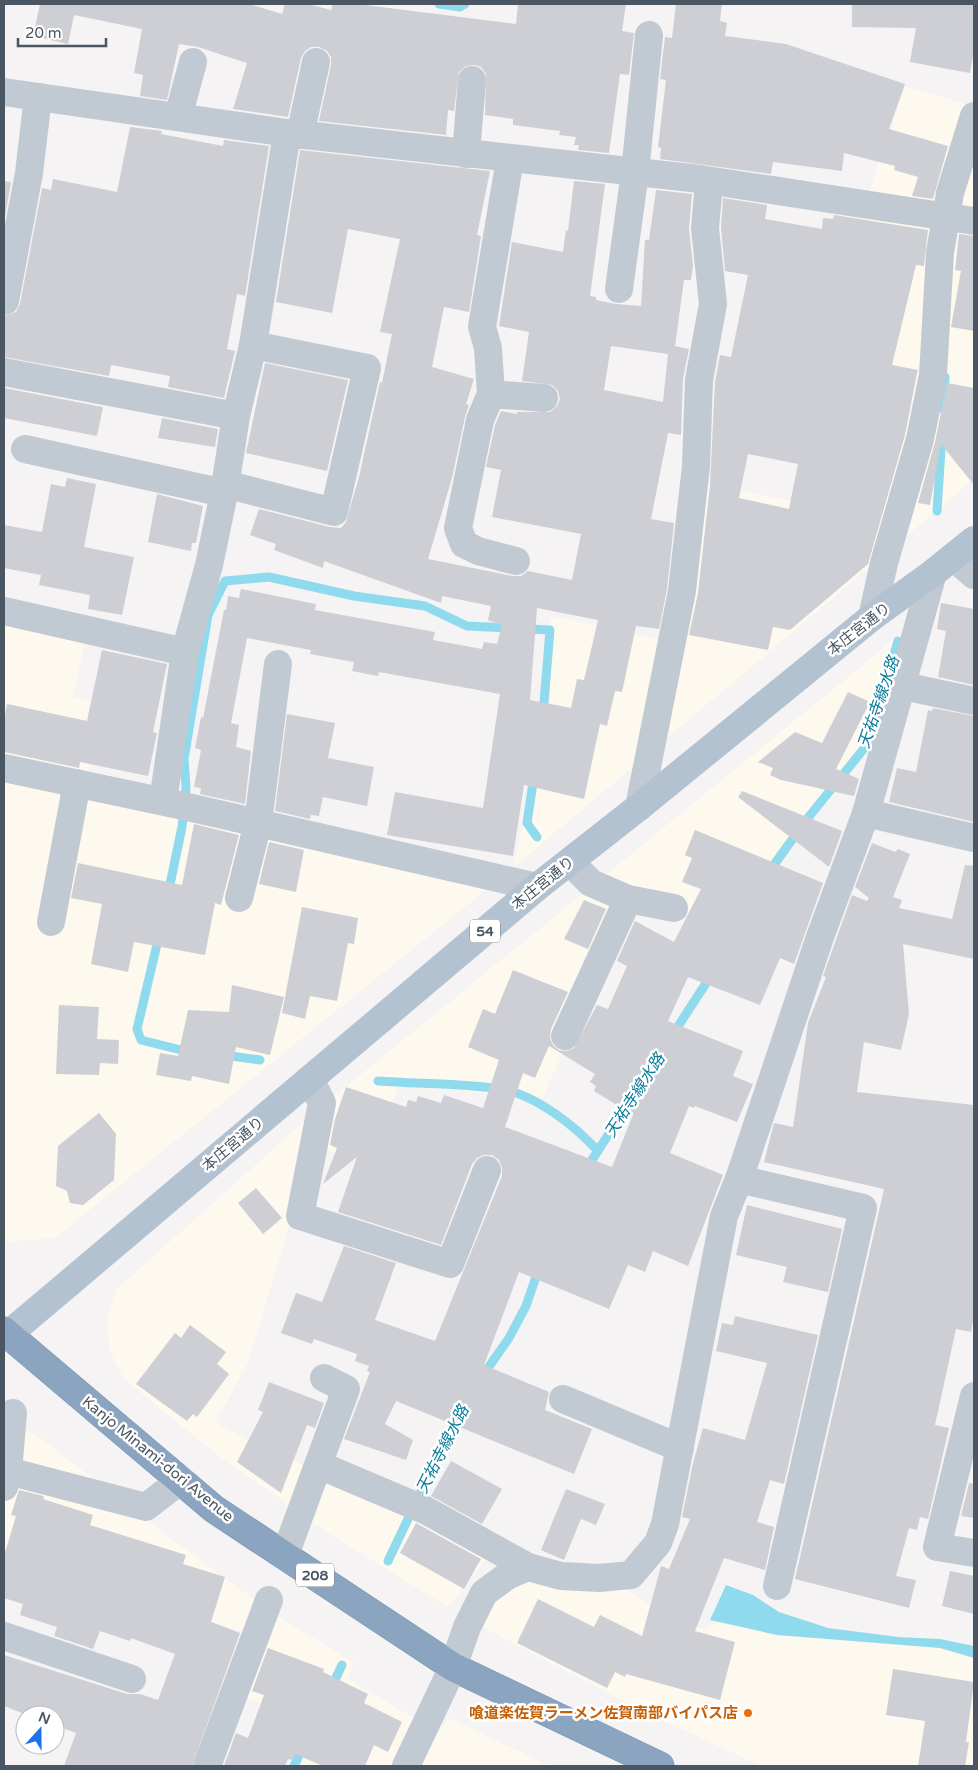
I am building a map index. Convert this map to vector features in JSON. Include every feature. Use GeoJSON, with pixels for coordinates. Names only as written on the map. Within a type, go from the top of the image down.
{"type":"FeatureCollection","features":[{"type":"Feature","properties":{"kind":"highway","name":"Kanjo Minami-dori Avenue"},"geometry":{"type":"LineString","coordinates":[[5,1335],[214,1509],[453,1667],[660,1766]]}},
{"type":"Feature","properties":{"kind":"main road","name":"本庄宮通り"},"geometry":{"type":"LineString","coordinates":[[5,1335],[537,887],[639,807],[872,617],[974,540]]}},
{"type":"Feature","properties":{"kind":"street"},"geometry":{"type":"LineString","coordinates":[[620,290],[635,172],[649,35]]}},
{"type":"Feature","properties":{"kind":"street"},"geometry":{"type":"LineString","coordinates":[[178,117],[193,62]]}},
{"type":"Feature","properties":{"kind":"street"},"geometry":{"type":"LineString","coordinates":[[179,805],[185,652],[209,566],[225,488],[236,416],[253,345],[294,134],[316,62]]}},
{"type":"Feature","properties":{"kind":"street"},"geometry":{"type":"LineString","coordinates":[[466,154],[472,80]]}},
{"type":"Feature","properties":{"kind":"street"},"geometry":{"type":"LineString","coordinates":[[4,92],[294,134],[635,172],[974,221]]}},
{"type":"Feature","properties":{"kind":"street"},"geometry":{"type":"LineString","coordinates":[[6,301],[29,173],[38,97]]}},
{"type":"Feature","properties":{"kind":"street"},"geometry":{"type":"LineString","coordinates":[[872,617],[884,563],[920,439],[934,375],[938,278],[946,216],[950,193],[974,116]]}},
{"type":"Feature","properties":{"kind":"street"},"geometry":{"type":"LineString","coordinates":[[510,159],[482,327],[488,348],[491,394],[480,420],[458,528],[464,544],[478,551],[516,561]]}},
{"type":"Feature","properties":{"kind":"street"},"geometry":{"type":"LineString","coordinates":[[639,807],[682,591],[696,466],[698,380],[713,304],[705,228],[709,182]]}},
{"type":"Feature","properties":{"kind":"street"},"geometry":{"type":"LineString","coordinates":[[25,449],[225,488],[334,512],[366,368],[253,345]]}},
{"type":"Feature","properties":{"kind":"street"},"geometry":{"type":"LineString","coordinates":[[4,372],[236,416]]}},
{"type":"Feature","properties":{"kind":"street"},"geometry":{"type":"LineString","coordinates":[[491,394],[544,398]]}},
{"type":"Feature","properties":{"kind":"street"},"geometry":{"type":"LineString","coordinates":[[319,1465],[415,1506],[528,1567],[561,1576],[599,1578],[631,1576],[658,1543],[665,1524],[724,1216],[739,1178],[820,937],[866,813],[903,686],[943,565],[974,576]]}},
{"type":"Feature","properties":{"kind":"street"},"geometry":{"type":"LineString","coordinates":[[4,611],[185,652]]}},
{"type":"Feature","properties":{"kind":"street"},"geometry":{"type":"LineString","coordinates":[[239,898],[258,823],[278,664]]}},
{"type":"Feature","properties":{"kind":"street"},"geometry":{"type":"LineString","coordinates":[[903,686],[974,701]]}},
{"type":"Feature","properties":{"kind":"street"},"geometry":{"type":"LineString","coordinates":[[4,768],[179,805],[537,887]]}},
{"type":"Feature","properties":{"kind":"street"},"geometry":{"type":"LineString","coordinates":[[51,922],[77,783]]}},
{"type":"Feature","properties":{"kind":"street"},"geometry":{"type":"LineString","coordinates":[[866,813],[974,838]]}},
{"type":"Feature","properties":{"kind":"street"},"geometry":{"type":"LineString","coordinates":[[570,862],[591,883],[628,899],[674,908]]}},
{"type":"Feature","properties":{"kind":"street"},"geometry":{"type":"LineString","coordinates":[[565,1036],[628,899]]}},
{"type":"Feature","properties":{"kind":"street"},"geometry":{"type":"LineString","coordinates":[[310,1079],[322,1103],[300,1216],[450,1264],[487,1170]]}},
{"type":"Feature","properties":{"kind":"street"},"geometry":{"type":"LineString","coordinates":[[739,1178],[863,1208],[777,1586]]}},
{"type":"Feature","properties":{"kind":"street"},"geometry":{"type":"LineString","coordinates":[[285,1555],[346,1389],[324,1378]]}},
{"type":"Feature","properties":{"kind":"street"},"geometry":{"type":"LineString","coordinates":[[974,1396],[937,1547],[974,1553]]}},
{"type":"Feature","properties":{"kind":"street"},"geometry":{"type":"LineString","coordinates":[[562,1399],[680,1448]]}},
{"type":"Feature","properties":{"kind":"street"},"geometry":{"type":"LineString","coordinates":[[13,1413],[6,1479],[146,1507],[181,1480]]}},
{"type":"Feature","properties":{"kind":"street"},"geometry":{"type":"LineString","coordinates":[[406,1766],[453,1667],[467,1627],[484,1593],[507,1576],[528,1567]]}},
{"type":"Feature","properties":{"kind":"street"},"geometry":{"type":"LineString","coordinates":[[207,1766],[269,1600]]}},
{"type":"Feature","properties":{"kind":"street"},"geometry":{"type":"LineString","coordinates":[[4,1636],[132,1678]]}},
{"type":"Feature","properties":{"kind":"shaded area"},"geometry":{"type":"Polygon","coordinates":[[[905,87],[974,106],[974,479],[513,868],[550,711],[551,616],[678,643],[697,482],[826,508],[834,346],[862,213],[905,87]]]}},
{"type":"Feature","properties":{"kind":"shaded area"},"geometry":{"type":"Polygon","coordinates":[[[4,614],[87,632],[73,697],[101,703],[85,788],[493,884],[55,1238],[4,1242],[4,614]]]}},
{"type":"Feature","properties":{"kind":"shaded area"},"geometry":{"type":"Polygon","coordinates":[[[908,628],[883,731],[789,836],[737,927],[632,896],[543,1097],[398,1086],[370,1165],[313,1145],[248,1363],[215,1423],[489,1555],[448,1607],[328,1533],[211,1450],[124,1379],[109,1349],[108,1315],[118,1288],[310,1116],[908,628]]]}},
{"type":"Feature","properties":{"kind":"shaded area"},"geometry":{"type":"Polygon","coordinates":[[[4,1428],[35,1434],[169,1537],[277,1616],[354,1662],[348,1679],[438,1732],[449,1718],[550,1766],[295,1766],[311,1724],[242,1696],[267,1639],[4,1557],[4,1428]]]}},
{"type":"Feature","properties":{"kind":"shaded area"},"geometry":{"type":"Polygon","coordinates":[[[525,1575],[622,1587],[655,1608],[703,1629],[724,1618],[974,1652],[974,1766],[762,1766],[644,1712],[483,1627],[492,1605],[525,1575]]]}},
{"type":"Feature","properties":{"kind":"water"},"geometry":{"type":"Polygon","coordinates":[[[726,1585],[753,1595],[779,1612],[828,1628],[898,1637],[940,1639],[974,1646],[974,1658],[940,1648],[777,1635],[710,1620],[726,1585]]]}},
{"type":"Feature","properties":{"kind":"building"},"geometry":{"type":"Polygon","coordinates":[[[40,4],[249,4],[282,14],[285,4],[308,4],[331,10],[333,4],[357,4],[516,24],[518,4],[626,4],[622,31],[634,33],[629,75],[620,74],[609,153],[578,150],[579,145],[574,145],[576,137],[559,135],[560,131],[513,125],[513,119],[485,115],[486,74],[481,67],[474,65],[466,66],[459,72],[454,111],[448,110],[446,135],[319,121],[331,57],[327,51],[319,47],[311,47],[305,51],[301,58],[288,117],[233,109],[247,63],[198,47],[179,44],[167,100],[140,96],[143,75],[134,73],[142,29],[74,15],[68,44],[33,36],[40,4]]]}},
{"type":"Feature","properties":{"kind":"building"},"geometry":{"type":"Polygon","coordinates":[[[676,4],[722,4],[720,21],[727,23],[725,36],[786,44],[905,84],[889,129],[948,146],[933,199],[912,196],[918,177],[894,170],[895,166],[844,153],[842,171],[773,162],[771,174],[660,159],[661,148],[658,147],[666,80],[660,79],[665,37],[672,38],[676,4]]]}},
{"type":"Feature","properties":{"kind":"building"},"geometry":{"type":"Polygon","coordinates":[[[852,4],[974,4],[974,49],[970,73],[910,62],[916,28],[852,27],[852,4]]]}},
{"type":"Feature","properties":{"kind":"building"},"geometry":{"type":"Polygon","coordinates":[[[130,127],[162,131],[161,134],[223,146],[224,140],[269,146],[245,296],[237,294],[227,349],[235,351],[224,398],[168,387],[170,376],[111,365],[109,376],[4,357],[4,316],[16,312],[20,304],[42,188],[51,190],[53,179],[117,192],[130,127]]]}},
{"type":"Feature","properties":{"kind":"building"},"geometry":{"type":"Polygon","coordinates":[[[300,150],[490,171],[477,235],[481,236],[469,312],[444,307],[432,367],[474,379],[466,404],[469,405],[452,478],[428,559],[513,576],[521,576],[528,571],[572,580],[581,534],[492,517],[501,470],[486,467],[495,425],[501,411],[517,414],[517,412],[550,412],[557,406],[560,399],[558,391],[552,385],[522,381],[529,332],[499,326],[512,242],[563,252],[566,230],[568,231],[574,181],[605,184],[590,296],[596,297],[596,300],[616,304],[641,306],[645,240],[649,240],[656,190],[692,194],[689,229],[693,265],[691,280],[684,280],[675,346],[689,349],[683,379],[681,435],[668,433],[651,519],[674,523],[667,589],[659,629],[636,626],[622,692],[615,691],[607,726],[600,724],[584,799],[524,785],[513,856],[387,835],[395,792],[483,808],[500,694],[379,672],[378,676],[352,671],[354,662],[310,654],[311,650],[247,638],[231,723],[239,725],[236,747],[251,751],[245,804],[200,794],[201,788],[194,787],[201,750],[195,748],[201,717],[203,718],[224,610],[226,610],[228,596],[239,598],[241,589],[316,604],[315,610],[435,632],[433,640],[482,649],[484,642],[497,644],[502,625],[488,620],[491,606],[442,596],[441,603],[324,561],[323,568],[274,550],[276,544],[250,535],[259,509],[330,527],[341,528],[346,522],[359,477],[380,382],[382,383],[392,334],[380,332],[400,239],[348,229],[332,313],[276,302],[300,150]],[[611,346],[604,390],[663,402],[668,354],[611,346]],[[537,608],[530,700],[571,708],[577,679],[584,680],[598,620],[537,608]]]}},
{"type":"Feature","properties":{"kind":"building"},"geometry":{"type":"Polygon","coordinates":[[[4,181],[11,182],[4,223],[4,181]]]}},
{"type":"Feature","properties":{"kind":"building"},"geometry":{"type":"Polygon","coordinates":[[[723,198],[767,205],[765,219],[822,229],[823,218],[833,219],[834,215],[928,230],[924,266],[916,265],[892,365],[918,370],[905,435],[868,564],[790,630],[773,627],[768,650],[689,635],[698,593],[710,485],[715,382],[720,355],[731,357],[748,275],[725,271],[721,228],[723,198]],[[748,454],[739,498],[789,509],[798,464],[748,454]]]}},
{"type":"Feature","properties":{"kind":"building"},"geometry":{"type":"Polygon","coordinates":[[[959,234],[974,236],[974,331],[951,327],[961,271],[955,270],[959,234]]]}},
{"type":"Feature","properties":{"kind":"building"},"geometry":{"type":"Polygon","coordinates":[[[265,363],[348,380],[327,471],[246,453],[265,363]]]}},
{"type":"Feature","properties":{"kind":"building"},"geometry":{"type":"Polygon","coordinates":[[[947,383],[974,388],[974,485],[941,444],[930,505],[918,503],[935,442],[947,383]]]}},
{"type":"Feature","properties":{"kind":"building"},"geometry":{"type":"Polygon","coordinates":[[[4,388],[103,407],[97,436],[4,418],[4,388]]]}},
{"type":"Feature","properties":{"kind":"building"},"geometry":{"type":"Polygon","coordinates":[[[162,418],[218,429],[215,447],[158,438],[162,418]]]}},
{"type":"Feature","properties":{"kind":"building"},"geometry":{"type":"Polygon","coordinates":[[[67,478],[96,484],[84,547],[134,557],[122,615],[88,609],[90,595],[39,585],[41,575],[4,568],[4,525],[42,532],[51,484],[65,487],[67,478]]]}},
{"type":"Feature","properties":{"kind":"building"},"geometry":{"type":"Polygon","coordinates":[[[157,494],[203,506],[196,543],[192,543],[191,551],[148,542],[157,494]]]}},
{"type":"Feature","properties":{"kind":"building"},"geometry":{"type":"Polygon","coordinates":[[[941,603],[974,609],[974,685],[938,677],[946,631],[937,629],[941,603]]]}},
{"type":"Feature","properties":{"kind":"building"},"geometry":{"type":"Polygon","coordinates":[[[102,650],[167,664],[153,732],[157,733],[148,776],[80,762],[79,768],[4,752],[4,721],[7,704],[87,721],[102,650]]]}},
{"type":"Feature","properties":{"kind":"building"},"geometry":{"type":"Polygon","coordinates":[[[848,692],[870,702],[836,769],[859,779],[854,796],[781,780],[770,775],[773,768],[758,762],[795,732],[822,743],[848,692]]]}},
{"type":"Feature","properties":{"kind":"building"},"geometry":{"type":"Polygon","coordinates":[[[933,708],[974,716],[974,822],[889,802],[897,768],[916,772],[928,710],[932,711],[933,708]]]}},
{"type":"Feature","properties":{"kind":"building"},"geometry":{"type":"Polygon","coordinates":[[[287,714],[335,723],[328,758],[374,767],[367,806],[323,797],[319,816],[311,815],[310,819],[275,811],[287,714]]]}},
{"type":"Feature","properties":{"kind":"building"},"geometry":{"type":"Polygon","coordinates":[[[742,791],[842,831],[829,867],[738,797],[742,791]]]}},
{"type":"Feature","properties":{"kind":"building"},"geometry":{"type":"Polygon","coordinates":[[[194,824],[239,835],[221,905],[215,903],[205,955],[134,942],[128,972],[91,964],[102,904],[71,898],[78,863],[182,885],[194,824]]]}},
{"type":"Feature","properties":{"kind":"building"},"geometry":{"type":"Polygon","coordinates":[[[695,830],[823,883],[794,964],[780,958],[760,1005],[688,977],[668,1021],[743,1051],[733,1076],[753,1084],[737,1122],[695,1106],[694,1108],[689,1106],[670,1153],[723,1175],[688,1266],[653,1251],[645,1272],[628,1265],[609,1309],[519,1272],[484,1365],[549,1392],[545,1410],[592,1429],[574,1474],[396,1401],[385,1424],[413,1440],[406,1460],[344,1439],[370,1372],[367,1371],[369,1366],[355,1361],[357,1354],[314,1339],[312,1344],[281,1333],[296,1293],[322,1302],[344,1246],[396,1263],[375,1320],[435,1341],[502,1176],[499,1160],[492,1155],[484,1155],[477,1158],[472,1164],[441,1245],[338,1212],[357,1157],[323,1184],[337,1148],[330,1145],[335,1119],[346,1087],[406,1107],[408,1100],[416,1102],[418,1096],[441,1103],[444,1095],[483,1108],[499,1060],[468,1047],[483,1009],[495,1014],[513,970],[568,992],[551,1029],[550,1038],[553,1045],[559,1050],[567,1051],[574,1048],[597,1005],[608,1009],[627,966],[617,961],[635,921],[674,942],[701,889],[682,882],[692,858],[685,855],[695,830]],[[549,1046],[535,1078],[523,1073],[505,1127],[612,1167],[633,1115],[594,1091],[596,1086],[590,1082],[595,1074],[549,1046]]]}},
{"type":"Feature","properties":{"kind":"building"},"geometry":{"type":"Polygon","coordinates":[[[269,842],[304,850],[296,892],[259,884],[269,842]]]}},
{"type":"Feature","properties":{"kind":"building"},"geometry":{"type":"Polygon","coordinates":[[[872,843],[895,852],[898,849],[910,854],[893,897],[902,900],[899,908],[952,919],[965,865],[974,866],[974,959],[903,944],[909,1014],[901,1050],[864,1042],[857,1092],[974,1105],[974,1316],[971,1332],[956,1329],[935,1425],[949,1428],[928,1519],[920,1517],[917,1530],[909,1528],[896,1576],[916,1580],[909,1608],[795,1579],[884,1189],[764,1162],[774,1123],[793,1127],[808,1023],[826,977],[823,976],[852,895],[867,901],[869,898],[855,887],[872,843]]]}},
{"type":"Feature","properties":{"kind":"building"},"geometry":{"type":"Polygon","coordinates":[[[584,900],[606,909],[588,949],[564,939],[584,900]]]}},
{"type":"Feature","properties":{"kind":"building"},"geometry":{"type":"Polygon","coordinates":[[[302,907],[358,918],[354,944],[348,943],[337,1001],[310,996],[305,1019],[282,1013],[302,907]]]}},
{"type":"Feature","properties":{"kind":"building"},"geometry":{"type":"Polygon","coordinates":[[[232,985],[284,997],[270,1055],[236,1047],[229,1084],[192,1076],[191,1081],[156,1075],[160,1053],[178,1056],[188,1010],[229,1012],[232,985]]]}},
{"type":"Feature","properties":{"kind":"building"},"geometry":{"type":"Polygon","coordinates":[[[59,1005],[99,1007],[97,1039],[119,1040],[118,1064],[100,1063],[99,1075],[56,1074],[59,1005]]]}},
{"type":"Feature","properties":{"kind":"building"},"geometry":{"type":"Polygon","coordinates":[[[99,1113],[116,1134],[114,1180],[83,1205],[70,1203],[67,1191],[56,1186],[58,1146],[99,1113]]]}},
{"type":"Feature","properties":{"kind":"building"},"geometry":{"type":"Polygon","coordinates":[[[256,1188],[282,1218],[263,1234],[238,1203],[256,1188]]]}},
{"type":"Feature","properties":{"kind":"building"},"geometry":{"type":"Polygon","coordinates":[[[747,1205],[842,1229],[828,1292],[783,1282],[787,1267],[736,1255],[747,1205]]]}},
{"type":"Feature","properties":{"kind":"building"},"geometry":{"type":"Polygon","coordinates":[[[735,1316],[818,1335],[784,1484],[770,1480],[757,1522],[774,1527],[765,1570],[724,1558],[695,1631],[735,1642],[720,1700],[626,1674],[625,1677],[615,1672],[607,1688],[517,1643],[538,1599],[594,1627],[600,1615],[642,1636],[661,1566],[669,1569],[690,1519],[682,1517],[693,1463],[703,1428],[745,1440],[767,1363],[716,1351],[722,1323],[733,1325],[735,1316]]]}},
{"type":"Feature","properties":{"kind":"building"},"geometry":{"type":"Polygon","coordinates":[[[190,1325],[226,1352],[217,1364],[229,1374],[197,1417],[193,1414],[187,1421],[136,1384],[175,1333],[181,1338],[190,1325]]]}},
{"type":"Feature","properties":{"kind":"building"},"geometry":{"type":"Polygon","coordinates":[[[269,1382],[324,1403],[315,1428],[307,1425],[281,1493],[237,1462],[263,1412],[258,1410],[269,1382]]]}},
{"type":"Feature","properties":{"kind":"building"},"geometry":{"type":"Polygon","coordinates":[[[451,1461],[502,1489],[482,1524],[431,1496],[451,1461]]]}},
{"type":"Feature","properties":{"kind":"building"},"geometry":{"type":"Polygon","coordinates":[[[969,1483],[974,1484],[974,1518],[961,1516],[969,1483]]]}},
{"type":"Feature","properties":{"kind":"building"},"geometry":{"type":"Polygon","coordinates":[[[566,1489],[605,1504],[596,1525],[581,1519],[564,1560],[541,1550],[566,1489]]]}},
{"type":"Feature","properties":{"kind":"building"},"geometry":{"type":"Polygon","coordinates":[[[19,1490],[44,1496],[43,1499],[93,1515],[90,1525],[186,1555],[183,1564],[225,1577],[211,1622],[240,1633],[192,1766],[64,1766],[76,1733],[65,1729],[65,1705],[15,1705],[15,1710],[4,1706],[4,1655],[127,1694],[140,1694],[158,1700],[175,1654],[131,1638],[130,1641],[100,1631],[93,1649],[54,1636],[57,1627],[20,1615],[23,1604],[4,1598],[4,1556],[16,1516],[11,1515],[19,1490]]]}},
{"type":"Feature","properties":{"kind":"building"},"geometry":{"type":"Polygon","coordinates":[[[416,1523],[481,1559],[464,1589],[400,1553],[416,1523]]]}},
{"type":"Feature","properties":{"kind":"building"},"geometry":{"type":"Polygon","coordinates":[[[950,1571],[974,1576],[974,1614],[942,1606],[950,1571]]]}},
{"type":"Feature","properties":{"kind":"building"},"geometry":{"type":"Polygon","coordinates":[[[268,1648],[324,1669],[323,1672],[368,1694],[364,1703],[402,1722],[388,1752],[374,1745],[365,1766],[323,1766],[295,1754],[292,1760],[288,1759],[285,1766],[224,1766],[236,1733],[248,1738],[264,1695],[252,1691],[268,1648]]]}},
{"type":"Feature","properties":{"kind":"building"},"geometry":{"type":"Polygon","coordinates":[[[893,1669],[974,1682],[966,1742],[969,1742],[965,1766],[918,1766],[925,1721],[886,1715],[893,1669]]]}},
{"type":"Feature","properties":{"kind":"waterway"},"geometry":{"type":"LineString","coordinates":[[439,4],[460,7],[465,4]]}},
{"type":"Feature","properties":{"kind":"waterway","name":"天祐寺線水路"},"geometry":{"type":"LineString","coordinates":[[943,409],[945,377]]}},
{"type":"Feature","properties":{"kind":"waterway","name":"天祐寺線水路"},"geometry":{"type":"LineString","coordinates":[[937,511],[942,435]]}},
{"type":"Feature","properties":{"kind":"waterway"},"geometry":{"type":"LineString","coordinates":[[168,894],[182,827],[186,787],[184,759],[208,615],[225,581],[269,577],[354,596],[425,606],[467,626],[550,630],[543,714]]}},
{"type":"Feature","properties":{"kind":"waterway","name":"天祐寺線水路"},"geometry":{"type":"LineString","coordinates":[[768,873],[807,819],[866,746],[898,641]]}},
{"type":"Feature","properties":{"kind":"waterway"},"geometry":{"type":"LineString","coordinates":[[534,776],[527,823],[537,837]]}},
{"type":"Feature","properties":{"kind":"waterway"},"geometry":{"type":"LineString","coordinates":[[159,936],[137,1029],[141,1040],[189,1052]]}},
{"type":"Feature","properties":{"kind":"waterway","name":"天祐寺線水路"},"geometry":{"type":"LineString","coordinates":[[673,1034],[712,974]]}},
{"type":"Feature","properties":{"kind":"waterway"},"geometry":{"type":"LineString","coordinates":[[224,1055],[260,1060]]}},
{"type":"Feature","properties":{"kind":"waterway"},"geometry":{"type":"LineString","coordinates":[[378,1081],[471,1086],[515,1092],[554,1113],[598,1151]]}},
{"type":"Feature","properties":{"kind":"waterway","name":"天祐寺線水路"},"geometry":{"type":"LineString","coordinates":[[586,1169],[631,1100]]}},
{"type":"Feature","properties":{"kind":"waterway","name":"天祐寺線水路"},"geometry":{"type":"LineString","coordinates":[[483,1375],[509,1338],[526,1306],[539,1268]]}},
{"type":"Feature","properties":{"kind":"waterway","name":"天祐寺線水路"},"geometry":{"type":"LineString","coordinates":[[388,1561],[458,1414]]}},
{"type":"Feature","properties":{"kind":"waterway","name":"天祐寺線水路"},"geometry":{"type":"LineString","coordinates":[[331,1688],[342,1665]]}},
{"type":"Feature","properties":{"kind":"waterway","name":"天祐寺線水路"},"geometry":{"type":"LineString","coordinates":[[294,1766],[304,1745]]}},
{"type":"Feature","properties":{"kind":"place","name":"喰道楽佐賀ラーメン佐賀南部バイパス店"},"geometry":{"type":"Point","coordinates":[748,1713]}}]}
